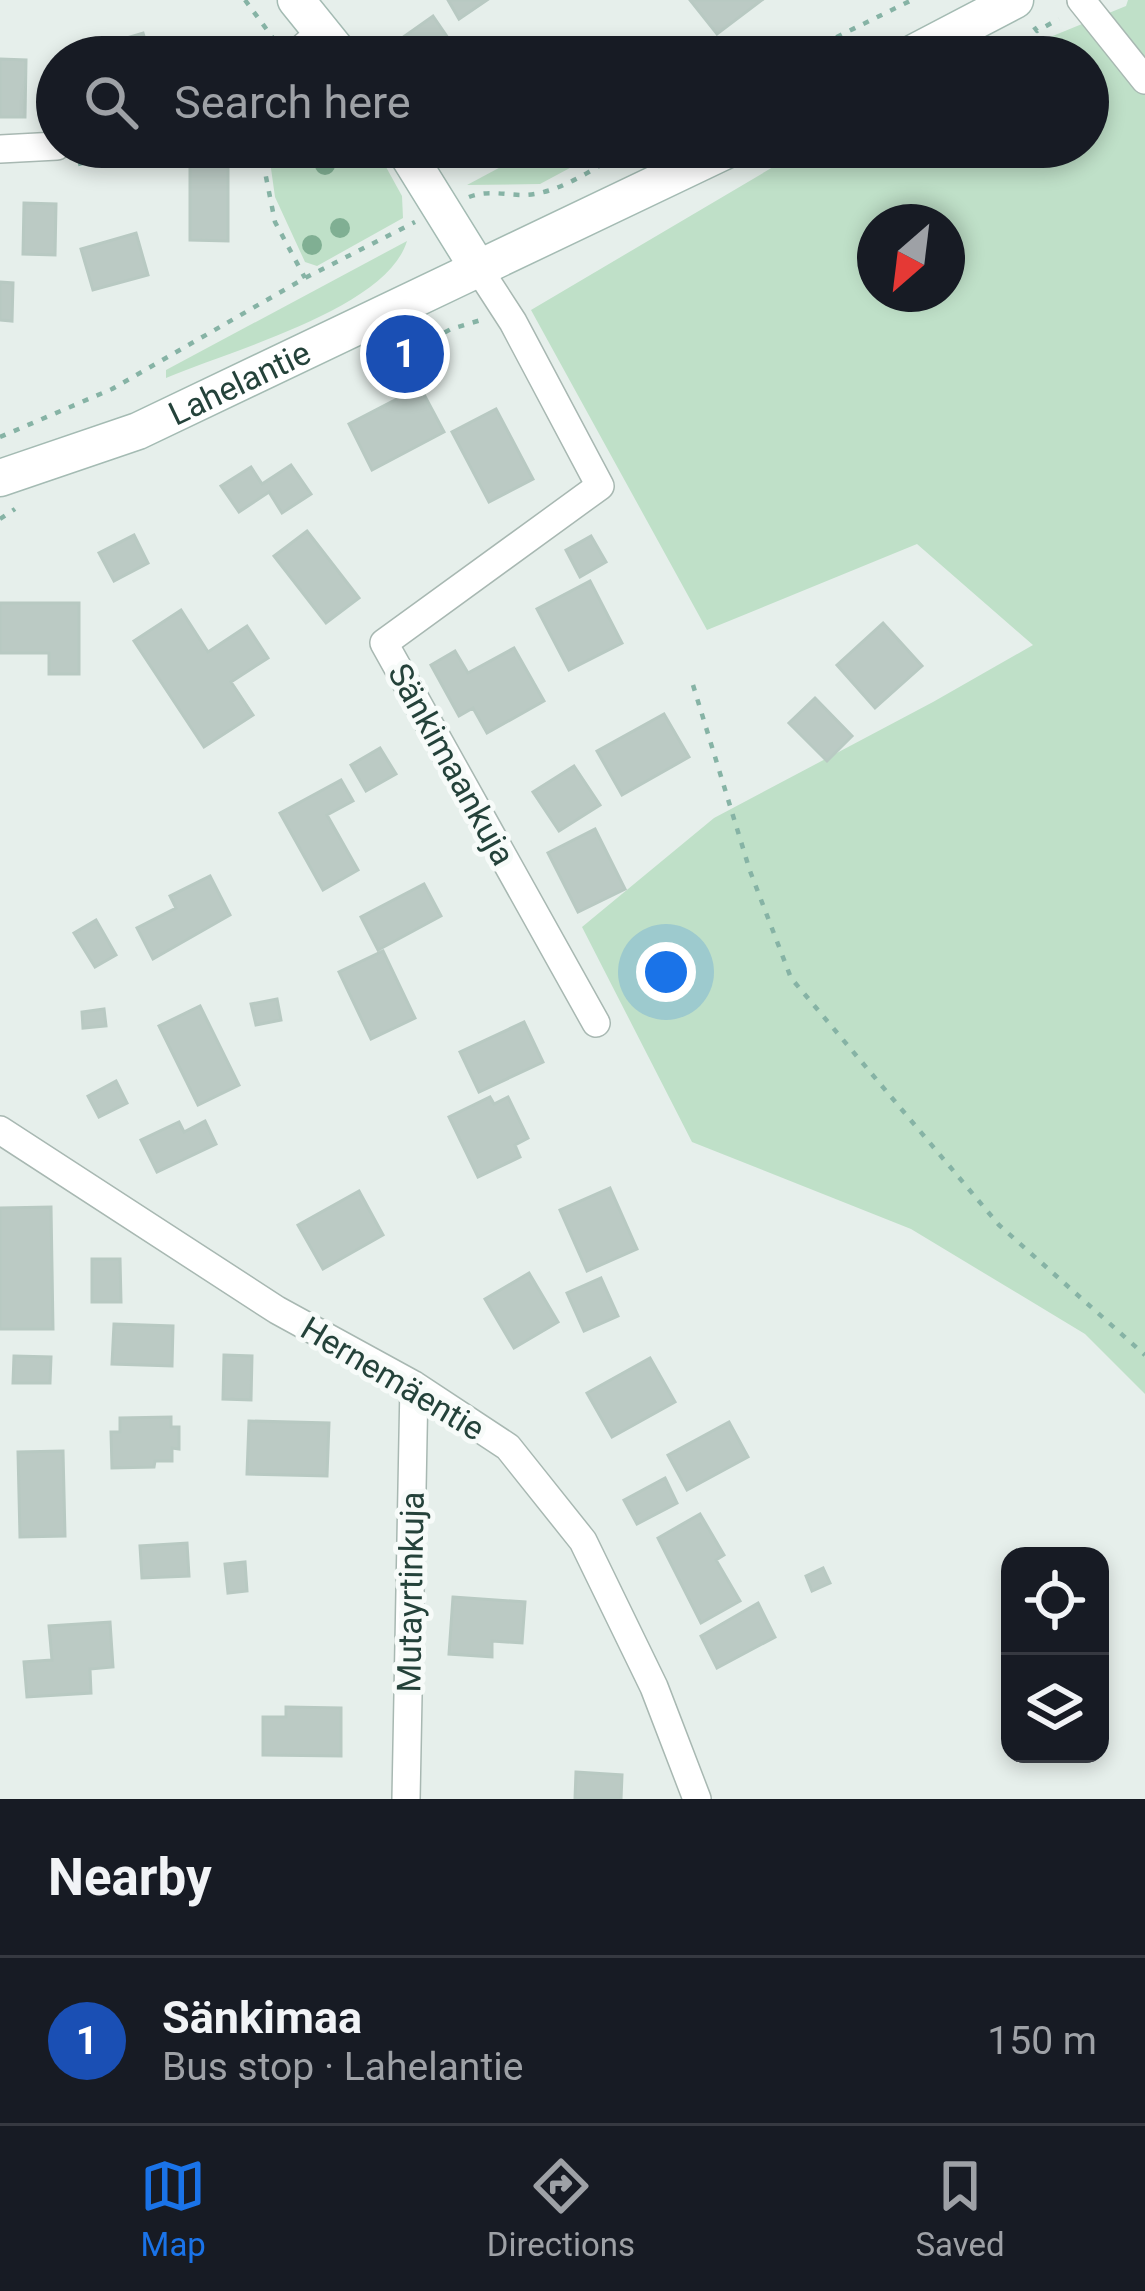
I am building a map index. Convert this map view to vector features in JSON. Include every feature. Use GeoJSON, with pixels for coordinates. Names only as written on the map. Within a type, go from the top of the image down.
{"type":"FeatureCollection","features":[{"type":"Feature","properties":{"kind":"main road"},"geometry":{"type":"LineString","coordinates":[[296,0],[325,36]]}},
{"type":"Feature","properties":{"kind":"main road"},"geometry":{"type":"LineString","coordinates":[[956,36],[1022,8]]}},
{"type":"Feature","properties":{"kind":"main road"},"geometry":{"type":"LineString","coordinates":[[417,168],[478,268]]}},
{"type":"Feature","properties":{"kind":"main road","name":"Lahelantie"},"geometry":{"type":"LineString","coordinates":[[0,478],[139,431],[689,168]]}},
{"type":"Feature","properties":{"kind":"street"},"geometry":{"type":"LineString","coordinates":[[1083,2],[1145,80]]}},
{"type":"Feature","properties":{"kind":"street"},"geometry":{"type":"LineString","coordinates":[[0,149],[36,147]]}},
{"type":"Feature","properties":{"kind":"street","name":"Sänkimaankuja"},"geometry":{"type":"LineString","coordinates":[[478,268],[513,322],[600,486],[384,643],[596,1023]]}},
{"type":"Feature","properties":{"kind":"street","name":"Hernemäentie"},"geometry":{"type":"LineString","coordinates":[[0,1130],[277,1310],[414,1385],[508,1447],[583,1541],[654,1687],[697,1799]]}},
{"type":"Feature","properties":{"kind":"street","name":"Mutayrtinkuja"},"geometry":{"type":"LineString","coordinates":[[406,1799],[414,1385]]}},
{"type":"Feature","properties":{"kind":"path"},"geometry":{"type":"LineString","coordinates":[[258,0],[248,3],[274,36]]}},
{"type":"Feature","properties":{"kind":"path"},"geometry":{"type":"LineString","coordinates":[[839,36],[912,0]]}},
{"type":"Feature","properties":{"kind":"path"},"geometry":{"type":"LineString","coordinates":[[1022,8],[1037,31],[1083,2]]}},
{"type":"Feature","properties":{"kind":"path"},"geometry":{"type":"LineString","coordinates":[[264,168],[275,222],[304,278]]}},
{"type":"Feature","properties":{"kind":"path"},"geometry":{"type":"LineString","coordinates":[[0,437],[112,389],[304,278],[442,210],[485,191],[535,194],[593,168]]}},
{"type":"Feature","properties":{"kind":"path"},"geometry":{"type":"LineString","coordinates":[[693,685],[750,871],[791,978],[999,1225],[1145,1355]]}},
{"type":"Feature","properties":{"kind":"green space"},"geometry":{"type":"Polygon","coordinates":[[[1128,0],[1145,0],[1145,1394],[1085,1334],[911,1229],[692,1142],[582,927],[714,818],[1033,645],[917,544],[707,630],[531,310],[771,168],[1109,168],[1109,36],[1052,36],[1126,6],[1128,0]]]}},
{"type":"Feature","properties":{"kind":"green space"},"geometry":{"type":"Polygon","coordinates":[[[271,168],[387,168],[402,196],[403,218],[317,266],[305,262],[275,197],[271,168]]]}},
{"type":"Feature","properties":{"kind":"green space"},"geometry":{"type":"Polygon","coordinates":[[[499,168],[570,168],[540,184],[467,185],[499,168]]]}},
{"type":"Feature","properties":{"kind":"green space"},"geometry":{"type":"Polygon","coordinates":[[[407,241],[393,265],[370,287],[338,307],[166,378],[166,370],[407,241]]]}},
{"type":"Feature","properties":{"kind":"building"},"geometry":{"type":"Polygon","coordinates":[[[448,0],[487,0],[459,19],[448,0]]]}},
{"type":"Feature","properties":{"kind":"building"},"geometry":{"type":"Polygon","coordinates":[[[690,0],[762,0],[717,34],[690,0]]]}},
{"type":"Feature","properties":{"kind":"building"},"geometry":{"type":"Polygon","coordinates":[[[433,16],[447,36],[405,36],[433,16]]]}},
{"type":"Feature","properties":{"kind":"building"},"geometry":{"type":"Polygon","coordinates":[[[0,59],[26,60],[25,117],[0,117],[0,59]]]}},
{"type":"Feature","properties":{"kind":"building"},"geometry":{"type":"Polygon","coordinates":[[[190,168],[228,168],[228,241],[190,240],[190,168]]]}},
{"type":"Feature","properties":{"kind":"building"},"geometry":{"type":"Polygon","coordinates":[[[24,203],[56,204],[55,255],[23,254],[24,203]]]}},
{"type":"Feature","properties":{"kind":"building"},"geometry":{"type":"Polygon","coordinates":[[[136,233],[148,275],[93,290],[81,249],[136,233]]]}},
{"type":"Feature","properties":{"kind":"building"},"geometry":{"type":"Polygon","coordinates":[[[0,282],[13,283],[12,321],[0,320],[0,282]]]}},
{"type":"Feature","properties":{"kind":"building"},"geometry":{"type":"Polygon","coordinates":[[[420,387],[444,432],[372,470],[349,424],[420,387]]]}},
{"type":"Feature","properties":{"kind":"building"},"geometry":{"type":"Polygon","coordinates":[[[496,409],[533,479],[489,502],[452,432],[496,409]]]}},
{"type":"Feature","properties":{"kind":"building"},"geometry":{"type":"Polygon","coordinates":[[[291,465],[311,494],[282,513],[269,492],[239,512],[221,486],[251,467],[262,484],[291,465]]]}},
{"type":"Feature","properties":{"kind":"building"},"geometry":{"type":"Polygon","coordinates":[[[307,531],[359,598],[326,623],[274,556],[307,531]]]}},
{"type":"Feature","properties":{"kind":"building"},"geometry":{"type":"Polygon","coordinates":[[[134,535],[148,563],[114,581],[99,553],[134,535]]]}},
{"type":"Feature","properties":{"kind":"building"},"geometry":{"type":"Polygon","coordinates":[[[591,536],[606,562],[580,577],[566,550],[591,536]]]}},
{"type":"Feature","properties":{"kind":"building"},"geometry":{"type":"Polygon","coordinates":[[[590,581],[622,643],[569,670],[537,609],[590,581]]]}},
{"type":"Feature","properties":{"kind":"building"},"geometry":{"type":"Polygon","coordinates":[[[0,603],[79,603],[79,674],[49,674],[49,653],[0,653],[0,603]]]}},
{"type":"Feature","properties":{"kind":"building"},"geometry":{"type":"Polygon","coordinates":[[[181,610],[208,652],[247,626],[268,658],[231,682],[253,715],[204,747],[134,641],[181,610]]]}},
{"type":"Feature","properties":{"kind":"building"},"geometry":{"type":"Polygon","coordinates":[[[883,623],[922,666],[875,708],[837,665],[883,623]]]}},
{"type":"Feature","properties":{"kind":"building"},"geometry":{"type":"Polygon","coordinates":[[[514,648],[544,701],[487,733],[473,708],[459,716],[431,665],[455,651],[468,673],[514,648]]]}},
{"type":"Feature","properties":{"kind":"building"},"geometry":{"type":"Polygon","coordinates":[[[815,698],[852,736],[827,761],[789,723],[815,698]]]}},
{"type":"Feature","properties":{"kind":"building"},"geometry":{"type":"Polygon","coordinates":[[[664,714],[689,757],[622,795],[597,751],[664,714]]]}},
{"type":"Feature","properties":{"kind":"building"},"geometry":{"type":"Polygon","coordinates":[[[380,748],[396,774],[366,791],[351,765],[380,748]]]}},
{"type":"Feature","properties":{"kind":"building"},"geometry":{"type":"Polygon","coordinates":[[[574,766],[600,805],[559,831],[533,792],[574,766]]]}},
{"type":"Feature","properties":{"kind":"building"},"geometry":{"type":"Polygon","coordinates":[[[341,780],[353,801],[327,815],[358,870],[323,890],[280,813],[341,780]]]}},
{"type":"Feature","properties":{"kind":"building"},"geometry":{"type":"Polygon","coordinates":[[[595,829],[625,889],[578,912],[548,853],[595,829]]]}},
{"type":"Feature","properties":{"kind":"building"},"geometry":{"type":"Polygon","coordinates":[[[210,876],[230,915],[153,959],[137,928],[176,908],[170,896],[210,876]]]}},
{"type":"Feature","properties":{"kind":"building"},"geometry":{"type":"Polygon","coordinates":[[[424,884],[441,916],[378,950],[361,917],[424,884]]]}},
{"type":"Feature","properties":{"kind":"building"},"geometry":{"type":"Polygon","coordinates":[[[96,920],[116,955],[95,967],[74,933],[96,920]]]}},
{"type":"Feature","properties":{"kind":"building"},"geometry":{"type":"Polygon","coordinates":[[[383,951],[415,1018],[371,1039],[339,972],[383,951]]]}},
{"type":"Feature","properties":{"kind":"building"},"geometry":{"type":"Polygon","coordinates":[[[277,999],[281,1020],[256,1025],[251,1004],[277,999]]]}},
{"type":"Feature","properties":{"kind":"building"},"geometry":{"type":"Polygon","coordinates":[[[200,1006],[239,1085],[198,1105],[159,1026],[200,1006]]]}},
{"type":"Feature","properties":{"kind":"building"},"geometry":{"type":"Polygon","coordinates":[[[104,1009],[106,1026],[83,1028],[82,1012],[104,1009]]]}},
{"type":"Feature","properties":{"kind":"building"},"geometry":{"type":"Polygon","coordinates":[[[524,1022],[543,1062],[479,1092],[460,1052],[524,1022]]]}},
{"type":"Feature","properties":{"kind":"building"},"geometry":{"type":"Polygon","coordinates":[[[116,1081],[127,1103],[99,1117],[88,1096],[116,1081]]]}},
{"type":"Feature","properties":{"kind":"building"},"geometry":{"type":"Polygon","coordinates":[[[490,1097],[494,1104],[508,1097],[528,1138],[515,1145],[520,1157],[478,1177],[449,1117],[490,1097]]]}},
{"type":"Feature","properties":{"kind":"building"},"geometry":{"type":"Polygon","coordinates":[[[205,1121],[216,1144],[157,1172],[141,1140],[179,1122],[184,1132],[205,1121]]]}},
{"type":"Feature","properties":{"kind":"building"},"geometry":{"type":"Polygon","coordinates":[[[610,1188],[637,1249],[587,1271],[560,1210],[610,1188]]]}},
{"type":"Feature","properties":{"kind":"building"},"geometry":{"type":"Polygon","coordinates":[[[359,1191],[383,1235],[323,1269],[298,1225],[359,1191]]]}},
{"type":"Feature","properties":{"kind":"building"},"geometry":{"type":"Polygon","coordinates":[[[51,1207],[53,1329],[0,1329],[0,1208],[51,1207]]]}},
{"type":"Feature","properties":{"kind":"building"},"geometry":{"type":"Polygon","coordinates":[[[92,1259],[120,1259],[121,1302],[92,1302],[92,1259]]]}},
{"type":"Feature","properties":{"kind":"building"},"geometry":{"type":"Polygon","coordinates":[[[529,1273],[558,1322],[514,1348],[485,1299],[529,1273]]]}},
{"type":"Feature","properties":{"kind":"building"},"geometry":{"type":"Polygon","coordinates":[[[601,1278],[618,1316],[584,1331],[567,1293],[601,1278]]]}},
{"type":"Feature","properties":{"kind":"building"},"geometry":{"type":"Polygon","coordinates":[[[114,1324],[173,1326],[172,1366],[112,1364],[114,1324]]]}},
{"type":"Feature","properties":{"kind":"building"},"geometry":{"type":"Polygon","coordinates":[[[224,1355],[252,1356],[251,1400],[223,1399],[224,1355]]]}},
{"type":"Feature","properties":{"kind":"building"},"geometry":{"type":"Polygon","coordinates":[[[14,1356],[51,1357],[50,1383],[13,1383],[14,1356]]]}},
{"type":"Feature","properties":{"kind":"building"},"geometry":{"type":"Polygon","coordinates":[[[650,1358],[675,1402],[612,1437],[587,1393],[650,1358]]]}},
{"type":"Feature","properties":{"kind":"building"},"geometry":{"type":"Polygon","coordinates":[[[171,1417],[171,1427],[179,1427],[179,1449],[172,1448],[172,1461],[155,1461],[154,1467],[112,1468],[111,1432],[120,1432],[120,1418],[171,1417]]]}},
{"type":"Feature","properties":{"kind":"building"},"geometry":{"type":"Polygon","coordinates":[[[249,1421],[329,1423],[327,1476],[247,1474],[249,1421]]]}},
{"type":"Feature","properties":{"kind":"building"},"geometry":{"type":"Polygon","coordinates":[[[729,1422],[748,1457],[687,1490],[668,1455],[729,1422]]]}},
{"type":"Feature","properties":{"kind":"building"},"geometry":{"type":"Polygon","coordinates":[[[63,1451],[65,1536],[20,1537],[18,1452],[63,1451]]]}},
{"type":"Feature","properties":{"kind":"building"},"geometry":{"type":"Polygon","coordinates":[[[665,1478],[677,1503],[637,1524],[624,1500],[665,1478]]]}},
{"type":"Feature","properties":{"kind":"building"},"geometry":{"type":"Polygon","coordinates":[[[700,1514],[724,1555],[716,1560],[740,1601],[701,1623],[658,1538],[700,1514]]]}},
{"type":"Feature","properties":{"kind":"building"},"geometry":{"type":"Polygon","coordinates":[[[187,1543],[189,1576],[142,1578],[140,1546],[187,1543]]]}},
{"type":"Feature","properties":{"kind":"building"},"geometry":{"type":"Polygon","coordinates":[[[245,1562],[247,1591],[228,1593],[225,1564],[245,1562]]]}},
{"type":"Feature","properties":{"kind":"building"},"geometry":{"type":"Polygon","coordinates":[[[823,1568],[830,1583],[812,1591],[806,1576],[823,1568]]]}},
{"type":"Feature","properties":{"kind":"building"},"geometry":{"type":"Polygon","coordinates":[[[453,1597],[525,1602],[522,1643],[492,1641],[492,1657],[449,1654],[453,1597]]]}},
{"type":"Feature","properties":{"kind":"building"},"geometry":{"type":"Polygon","coordinates":[[[758,1603],[775,1637],[717,1668],[701,1636],[758,1603]]]}},
{"type":"Feature","properties":{"kind":"building"},"geometry":{"type":"Polygon","coordinates":[[[110,1622],[113,1667],[90,1669],[91,1693],[27,1697],[24,1662],[52,1660],[49,1626],[110,1622]]]}},
{"type":"Feature","properties":{"kind":"building"},"geometry":{"type":"Polygon","coordinates":[[[286,1707],[341,1708],[341,1756],[263,1755],[263,1717],[286,1717],[286,1707]]]}},
{"type":"Feature","properties":{"kind":"building"},"geometry":{"type":"Polygon","coordinates":[[[576,1772],[622,1775],[621,1799],[575,1799],[576,1772]]]}},
{"type":"Feature","properties":{"kind":"place","name":"Sänkimaa"},"geometry":{"type":"Point","coordinates":[405,354]}}]}
